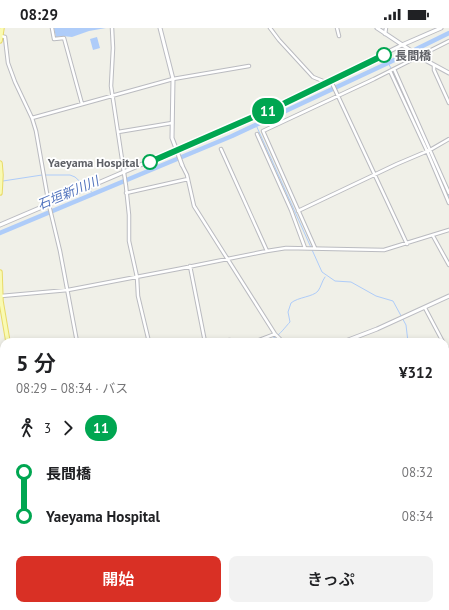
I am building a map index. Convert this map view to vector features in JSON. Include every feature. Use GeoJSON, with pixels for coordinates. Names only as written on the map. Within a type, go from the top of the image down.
{"type":"FeatureCollection","features":[{"type":"Feature","properties":{"kind":"main road"},"geometry":{"type":"LineString","coordinates":[[0,42],[2,28]]}},
{"type":"Feature","properties":{"kind":"main road"},"geometry":{"type":"LineString","coordinates":[[0,163],[0,193]]}},
{"type":"Feature","properties":{"kind":"main road"},"geometry":{"type":"LineString","coordinates":[[0,272],[0,297],[7,338]]}},
{"type":"Feature","properties":{"kind":"street"},"geometry":{"type":"LineString","coordinates":[[52,28],[54,39],[64,38],[82,104]]}},
{"type":"Feature","properties":{"kind":"street"},"geometry":{"type":"LineString","coordinates":[[112,28],[112,95],[126,186],[129,215],[129,241],[137,276],[138,296],[148,338]]}},
{"type":"Feature","properties":{"kind":"street"},"geometry":{"type":"LineString","coordinates":[[160,28],[173,79],[172,138],[188,179],[194,206],[279,338]]}},
{"type":"Feature","properties":{"kind":"street"},"geometry":{"type":"LineString","coordinates":[[270,28],[313,78],[331,83],[338,95],[407,244]]}},
{"type":"Feature","properties":{"kind":"street"},"geometry":{"type":"LineString","coordinates":[[337,28],[339,36]]}},
{"type":"Feature","properties":{"kind":"street"},"geometry":{"type":"LineString","coordinates":[[377,28],[418,56],[449,73]]}},
{"type":"Feature","properties":{"kind":"street"},"geometry":{"type":"LineString","coordinates":[[385,34],[386,28]]}},
{"type":"Feature","properties":{"kind":"street"},"geometry":{"type":"LineString","coordinates":[[0,225],[49,207],[177,152],[331,83],[441,28]]}},
{"type":"Feature","properties":{"kind":"street"},"geometry":{"type":"LineString","coordinates":[[1,36],[5,37],[6,54],[15,82],[32,118],[36,131],[49,207],[60,250],[76,338]]}},
{"type":"Feature","properties":{"kind":"street"},"geometry":{"type":"LineString","coordinates":[[315,248],[264,131],[394,70],[449,41]]}},
{"type":"Feature","properties":{"kind":"street"},"geometry":{"type":"LineString","coordinates":[[32,118],[173,79],[249,66]]}},
{"type":"Feature","properties":{"kind":"street"},"geometry":{"type":"LineString","coordinates":[[434,66],[434,70],[449,103]]}},
{"type":"Feature","properties":{"kind":"street"},"geometry":{"type":"LineString","coordinates":[[394,70],[449,203]]}},
{"type":"Feature","properties":{"kind":"street"},"geometry":{"type":"LineString","coordinates":[[390,71],[449,193]]}},
{"type":"Feature","properties":{"kind":"street"},"geometry":{"type":"LineString","coordinates":[[118,132],[172,123]]}},
{"type":"Feature","properties":{"kind":"street"},"geometry":{"type":"LineString","coordinates":[[257,134],[291,210],[304,248]]}},
{"type":"Feature","properties":{"kind":"street"},"geometry":{"type":"LineString","coordinates":[[298,211],[449,139]]}},
{"type":"Feature","properties":{"kind":"street"},"geometry":{"type":"LineString","coordinates":[[221,149],[267,251]]}},
{"type":"Feature","properties":{"kind":"street"},"geometry":{"type":"LineString","coordinates":[[126,193],[188,179]]}},
{"type":"Feature","properties":{"kind":"street"},"geometry":{"type":"LineString","coordinates":[[0,297],[68,290],[286,248],[384,250],[449,230]]}},
{"type":"Feature","properties":{"kind":"street"},"geometry":{"type":"LineString","coordinates":[[433,236],[449,265]]}},
{"type":"Feature","properties":{"kind":"street"},"geometry":{"type":"LineString","coordinates":[[190,266],[204,338]]}},
{"type":"Feature","properties":{"kind":"street"},"geometry":{"type":"LineString","coordinates":[[353,338],[425,308],[449,296]]}},
{"type":"Feature","properties":{"kind":"street"},"geometry":{"type":"LineString","coordinates":[[425,308],[441,338]]}},
{"type":"Feature","properties":{"kind":"street"},"geometry":{"type":"LineString","coordinates":[[264,338],[275,334]]}},
{"type":"Feature","properties":{"kind":"water"},"geometry":{"type":"Polygon","coordinates":[[[54,28],[106,28],[89,31],[72,37],[56,37],[54,28]]]}},
{"type":"Feature","properties":{"kind":"water"},"geometry":{"type":"Polygon","coordinates":[[[97,37],[100,48],[93,50],[90,39],[97,37]]]}},
{"type":"Feature","properties":{"kind":"waterway","name":"石垣新川川"},"geometry":{"type":"LineString","coordinates":[[0,233],[232,136],[449,33]]}},
{"type":"Feature","properties":{"kind":"waterway","name":"石垣新川川"},"geometry":{"type":"LineString","coordinates":[[388,63],[391,68]]}},
{"type":"Feature","properties":{"kind":"waterway"},"geometry":{"type":"LineString","coordinates":[[392,71],[413,117]]}},
{"type":"Feature","properties":{"kind":"waterway"},"geometry":{"type":"LineString","coordinates":[[256,125],[322,272],[335,281],[351,282],[376,296],[393,301],[406,325],[408,338]]}},
{"type":"Feature","properties":{"kind":"waterway"},"geometry":{"type":"LineString","coordinates":[[434,163],[449,197]]}},
{"type":"Feature","properties":{"kind":"waterway"},"geometry":{"type":"LineString","coordinates":[[3,181],[42,175]]}},
{"type":"Feature","properties":{"kind":"waterway"},"geometry":{"type":"LineString","coordinates":[[45,175],[70,175],[75,177],[86,187]]}},
{"type":"Feature","properties":{"kind":"waterway","name":"石垣新川川"},"geometry":{"type":"LineString","coordinates":[[88,189],[94,194]]}},
{"type":"Feature","properties":{"kind":"waterway"},"geometry":{"type":"LineString","coordinates":[[278,335],[290,322],[288,312],[291,303],[297,299],[316,293],[325,277]]}},
{"type":"Feature","properties":{"kind":"bus line","name":"11"},"geometry":{"type":"LineString","coordinates":[[150,162],[285,103],[384,55]]}},
{"type":"Feature","properties":{"kind":"place","name":"長間橋"},"geometry":{"type":"Point","coordinates":[384,55]}},
{"type":"Feature","properties":{"kind":"place","name":"Yaeyama Hospital"},"geometry":{"type":"Point","coordinates":[150,162]}}]}
